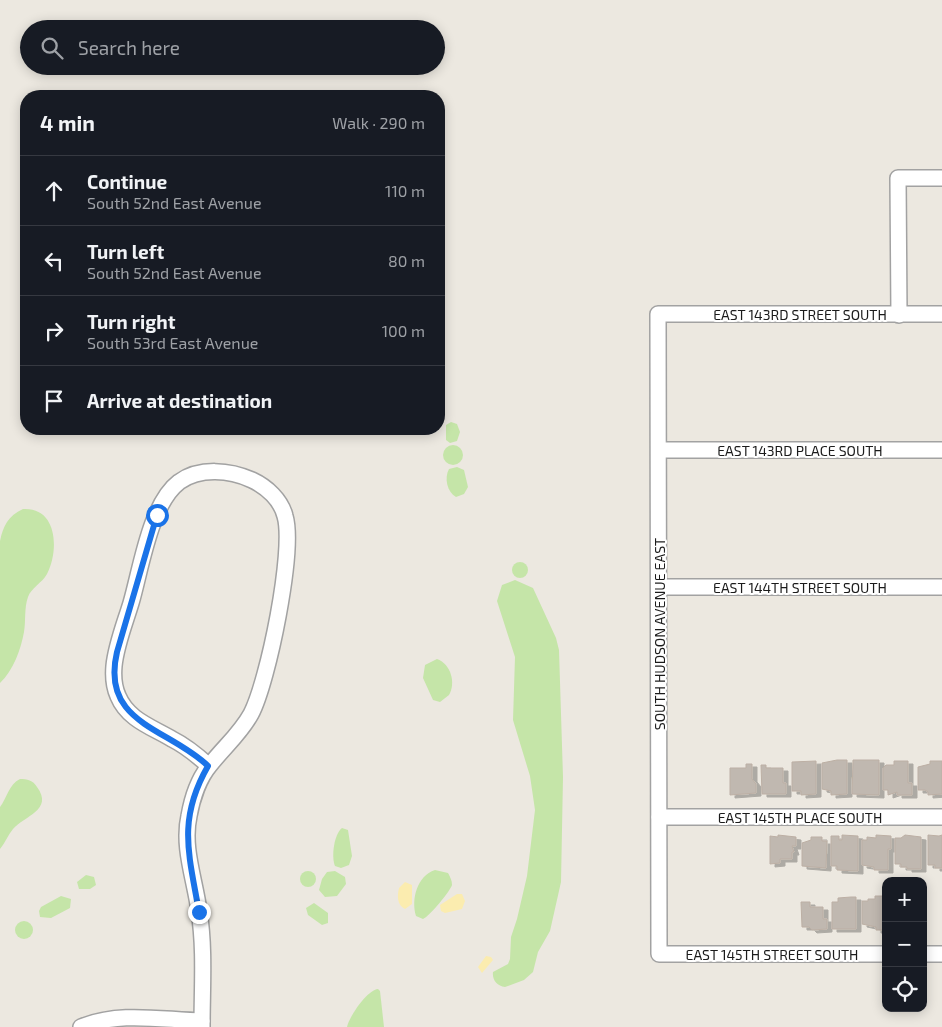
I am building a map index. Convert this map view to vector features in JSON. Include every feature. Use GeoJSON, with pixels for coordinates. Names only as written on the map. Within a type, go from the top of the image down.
{"type":"FeatureCollection","features":[{"type":"Feature","properties":{"kind":"street"},"geometry":{"type":"LineString","coordinates":[[899,314],[898,178],[942,178]]}},
{"type":"Feature","properties":{"kind":"street","name":"EAST 143RD STREET SOUTH"},"geometry":{"type":"LineString","coordinates":[[658,314],[942,314]]}},
{"type":"Feature","properties":{"kind":"street","name":"SOUTH HUDSON AVENUE EAST"},"geometry":{"type":"LineString","coordinates":[[658,314],[659,954]]}},
{"type":"Feature","properties":{"kind":"street","name":"EAST 143RD PLACE SOUTH"},"geometry":{"type":"LineString","coordinates":[[659,450],[942,450]]}},
{"type":"Feature","properties":{"kind":"street"},"geometry":{"type":"LineString","coordinates":[[81,1027],[102,1019],[119,1017],[202,1024],[201,933],[188,853],[187,827],[191,806],[208,766],[234,739],[252,712],[267,665],[286,573],[288,537],[285,514],[271,491],[251,480],[214,472],[192,476],[181,481],[165,498],[151,532],[115,663],[115,686],[127,710],[144,725],[187,748],[208,766]]}},
{"type":"Feature","properties":{"kind":"street","name":"EAST 144TH STREET SOUTH"},"geometry":{"type":"LineString","coordinates":[[659,586],[942,587]]}},
{"type":"Feature","properties":{"kind":"street","name":"EAST 145TH PLACE SOUTH"},"geometry":{"type":"LineString","coordinates":[[659,817],[942,817]]}},
{"type":"Feature","properties":{"kind":"street","name":"EAST 145TH STREET SOUTH"},"geometry":{"type":"LineString","coordinates":[[659,954],[882,954]]}},
{"type":"Feature","properties":{"kind":"street"},"geometry":{"type":"LineString","coordinates":[[927,954],[942,954]]}},
{"type":"Feature","properties":{"kind":"green space"},"geometry":{"type":"Polygon","coordinates":[[[451,422],[457,424],[460,432],[457,441],[450,443],[446,440],[446,425],[451,422]]]}},
{"type":"Feature","properties":{"kind":"green space"},"geometry":{"type":"Polygon","coordinates":[[[453,445],[460,448],[463,455],[460,462],[453,465],[446,462],[443,455],[446,448],[453,445]]]}},
{"type":"Feature","properties":{"kind":"green space"},"geometry":{"type":"Polygon","coordinates":[[[457,467],[464,470],[468,487],[464,494],[456,497],[450,492],[447,484],[447,473],[449,469],[457,467]]]}},
{"type":"Feature","properties":{"kind":"green space"},"geometry":{"type":"Polygon","coordinates":[[[23,509],[35,510],[43,515],[49,523],[53,532],[53,554],[47,574],[28,597],[21,645],[13,666],[0,683],[0,541],[7,522],[13,515],[23,509]]]}},
{"type":"Feature","properties":{"kind":"green space"},"geometry":{"type":"Polygon","coordinates":[[[517,562],[523,562],[528,567],[526,576],[517,578],[512,573],[512,567],[517,562]]]}},
{"type":"Feature","properties":{"kind":"green space"},"geometry":{"type":"Polygon","coordinates":[[[515,580],[533,588],[556,638],[559,650],[563,777],[561,882],[550,931],[538,952],[533,972],[524,980],[505,987],[496,982],[493,978],[493,972],[508,964],[510,959],[511,937],[527,876],[535,810],[530,776],[513,720],[515,657],[497,601],[502,585],[515,580]]]}},
{"type":"Feature","properties":{"kind":"green space"},"geometry":{"type":"Polygon","coordinates":[[[437,659],[442,661],[449,669],[452,680],[449,695],[440,702],[433,700],[423,678],[425,665],[437,659]]]}},
{"type":"Feature","properties":{"kind":"green space"},"geometry":{"type":"Polygon","coordinates":[[[20,779],[34,783],[41,795],[42,801],[36,812],[13,829],[0,849],[0,807],[16,781],[20,779]]]}},
{"type":"Feature","properties":{"kind":"green space"},"geometry":{"type":"Polygon","coordinates":[[[342,828],[348,830],[352,856],[349,865],[341,868],[335,866],[333,852],[335,840],[342,828]]]}},
{"type":"Feature","properties":{"kind":"green space"},"geometry":{"type":"Polygon","coordinates":[[[435,870],[448,873],[452,885],[430,914],[423,919],[416,916],[415,896],[424,877],[435,870]]]}},
{"type":"Feature","properties":{"kind":"green space"},"geometry":{"type":"Polygon","coordinates":[[[308,871],[314,873],[316,879],[314,885],[308,887],[302,885],[300,879],[302,873],[308,871]]]}},
{"type":"Feature","properties":{"kind":"green space"},"geometry":{"type":"Polygon","coordinates":[[[335,871],[345,877],[346,884],[337,896],[325,897],[319,890],[322,879],[327,872],[335,871]]]}},
{"type":"Feature","properties":{"kind":"green space"},"geometry":{"type":"Polygon","coordinates":[[[86,875],[94,877],[96,885],[90,889],[79,889],[77,882],[86,875]]]}},
{"type":"Feature","properties":{"kind":"green space"},"geometry":{"type":"Polygon","coordinates":[[[61,896],[71,899],[70,908],[51,918],[40,917],[39,911],[41,907],[61,896]]]}},
{"type":"Feature","properties":{"kind":"green space"},"geometry":{"type":"Polygon","coordinates":[[[314,903],[328,913],[328,923],[322,925],[308,915],[306,908],[314,903]]]}},
{"type":"Feature","properties":{"kind":"green space"},"geometry":{"type":"Polygon","coordinates":[[[24,921],[30,924],[33,930],[30,936],[24,939],[18,936],[15,930],[18,924],[24,921]]]}},
{"type":"Feature","properties":{"kind":"green space"},"geometry":{"type":"Polygon","coordinates":[[[378,989],[380,991],[384,1027],[347,1027],[359,1005],[369,994],[378,989]]]}},
{"type":"Feature","properties":{"kind":"sand"},"geometry":{"type":"Polygon","coordinates":[[[405,882],[412,885],[412,904],[405,909],[400,905],[398,897],[399,888],[405,882]]]}},
{"type":"Feature","properties":{"kind":"sand"},"geometry":{"type":"Polygon","coordinates":[[[457,894],[462,894],[465,901],[462,909],[445,913],[441,911],[440,905],[457,894]]]}},
{"type":"Feature","properties":{"kind":"sand"},"geometry":{"type":"Polygon","coordinates":[[[486,956],[491,957],[493,960],[482,973],[478,967],[486,956]]]}},
{"type":"Feature","properties":{"kind":"building"},"geometry":{"type":"Polygon","coordinates":[[[847,760],[847,794],[831,795],[831,791],[822,789],[822,763],[847,760]]]}},
{"type":"Feature","properties":{"kind":"building"},"geometry":{"type":"Polygon","coordinates":[[[853,760],[879,760],[879,795],[852,794],[853,760]]]}},
{"type":"Feature","properties":{"kind":"building"},"geometry":{"type":"Polygon","coordinates":[[[816,761],[816,794],[801,795],[801,791],[792,791],[792,762],[816,761]]]}},
{"type":"Feature","properties":{"kind":"building"},"geometry":{"type":"Polygon","coordinates":[[[894,761],[908,761],[908,783],[912,783],[912,795],[897,795],[897,792],[888,795],[888,790],[883,790],[883,768],[886,765],[894,765],[894,761]]]}},
{"type":"Feature","properties":{"kind":"building"},"geometry":{"type":"Polygon","coordinates":[[[930,761],[942,761],[942,794],[928,795],[928,792],[925,790],[918,790],[918,767],[930,764],[930,761]]]}},
{"type":"Feature","properties":{"kind":"building"},"geometry":{"type":"Polygon","coordinates":[[[746,764],[752,764],[752,779],[756,784],[756,793],[730,795],[730,768],[746,768],[746,764]]]}},
{"type":"Feature","properties":{"kind":"building"},"geometry":{"type":"Polygon","coordinates":[[[761,765],[766,765],[766,768],[783,768],[783,783],[786,783],[786,794],[762,794],[761,765]]]}},
{"type":"Feature","properties":{"kind":"building"},"geometry":{"type":"Polygon","coordinates":[[[778,835],[796,837],[796,846],[792,846],[794,852],[792,852],[792,859],[780,859],[780,863],[770,864],[770,836],[778,837],[778,835]]]}},
{"type":"Feature","properties":{"kind":"building"},"geometry":{"type":"Polygon","coordinates":[[[842,835],[858,836],[858,871],[837,870],[837,866],[831,866],[831,836],[839,836],[839,840],[842,840],[842,835]]]}},
{"type":"Feature","properties":{"kind":"building"},"geometry":{"type":"Polygon","coordinates":[[[876,835],[891,836],[891,849],[888,849],[888,870],[874,870],[874,867],[862,865],[862,840],[867,840],[867,837],[876,838],[876,835]]]}},
{"type":"Feature","properties":{"kind":"building"},"geometry":{"type":"Polygon","coordinates":[[[905,835],[921,837],[921,869],[907,869],[907,867],[901,867],[901,864],[895,864],[895,838],[901,838],[905,835]]]}},
{"type":"Feature","properties":{"kind":"building"},"geometry":{"type":"Polygon","coordinates":[[[928,835],[942,835],[942,868],[928,865],[928,835]]]}},
{"type":"Feature","properties":{"kind":"building"},"geometry":{"type":"Polygon","coordinates":[[[811,837],[822,837],[822,841],[827,841],[826,868],[802,866],[802,843],[811,840],[811,837]]]}},
{"type":"Feature","properties":{"kind":"building"},"geometry":{"type":"Polygon","coordinates":[[[875,896],[882,896],[882,930],[876,930],[876,927],[862,924],[862,901],[875,899],[875,896]]]}},
{"type":"Feature","properties":{"kind":"building"},"geometry":{"type":"Polygon","coordinates":[[[856,897],[856,929],[832,929],[832,902],[838,902],[838,898],[856,897]]]}},
{"type":"Feature","properties":{"kind":"building"},"geometry":{"type":"Polygon","coordinates":[[[801,902],[810,902],[810,907],[823,907],[823,919],[827,919],[827,929],[812,930],[809,927],[802,927],[801,902]]]}},
{"type":"Feature","properties":{"kind":"route"},"geometry":{"type":"LineString","coordinates":[[157,515],[117,652],[114,673],[115,686],[122,705],[134,717],[144,725],[182,744],[208,766],[191,806],[187,827],[188,853],[199,912]]}}]}
